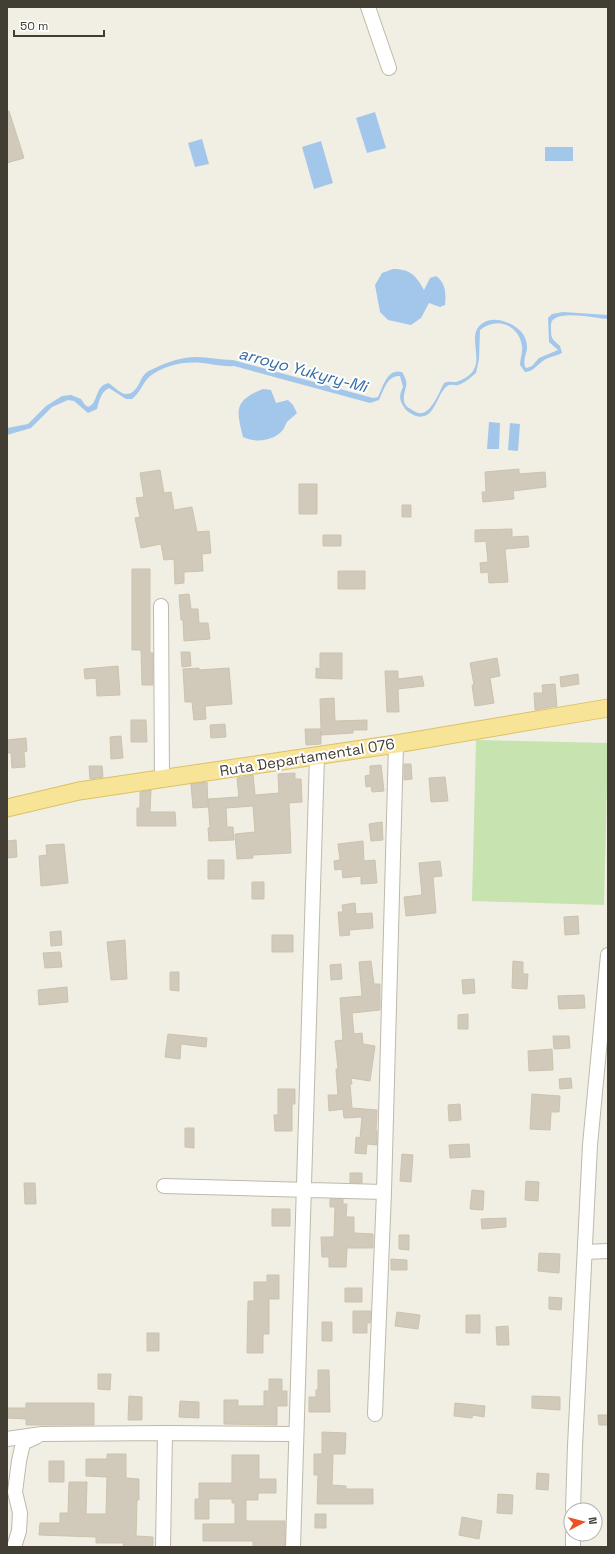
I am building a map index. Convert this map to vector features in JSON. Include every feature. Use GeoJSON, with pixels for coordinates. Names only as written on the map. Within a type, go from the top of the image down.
{"type":"FeatureCollection","features":[{"type":"Feature","properties":{"kind":"main road","name":"Ruta Departamental 076"},"geometry":{"type":"LineString","coordinates":[[7,808],[79,791],[396,744],[608,708]]}},
{"type":"Feature","properties":{"kind":"street"},"geometry":{"type":"LineString","coordinates":[[368,7],[389,68]]}},
{"type":"Feature","properties":{"kind":"street"},"geometry":{"type":"LineString","coordinates":[[161,606],[162,779]]}},
{"type":"Feature","properties":{"kind":"street"},"geometry":{"type":"LineString","coordinates":[[375,1414],[384,1192],[396,744]]}},
{"type":"Feature","properties":{"kind":"street"},"geometry":{"type":"LineString","coordinates":[[293,1547],[296,1434],[298,1431],[317,756]]}},
{"type":"Feature","properties":{"kind":"street"},"geometry":{"type":"LineString","coordinates":[[574,1502],[575,1446],[590,1145],[608,955]]}},
{"type":"Feature","properties":{"kind":"street"},"geometry":{"type":"LineString","coordinates":[[164,1186],[384,1192]]}},
{"type":"Feature","properties":{"kind":"street"},"geometry":{"type":"LineString","coordinates":[[585,1252],[608,1251]]}},
{"type":"Feature","properties":{"kind":"street"},"geometry":{"type":"LineString","coordinates":[[7,1439],[42,1434],[165,1432],[296,1434]]}},
{"type":"Feature","properties":{"kind":"street"},"geometry":{"type":"LineString","coordinates":[[163,1547],[165,1432]]}},
{"type":"Feature","properties":{"kind":"street"},"geometry":{"type":"LineString","coordinates":[[14,1547],[19,1531],[20,1513],[15,1492],[23,1443],[42,1434]]}},
{"type":"Feature","properties":{"kind":"green space"},"geometry":{"type":"Polygon","coordinates":[[[476,740],[608,743],[604,905],[472,901],[476,740]]]}},
{"type":"Feature","properties":{"kind":"water"},"geometry":{"type":"Polygon","coordinates":[[[375,112],[386,148],[367,153],[356,118],[375,112]]]}},
{"type":"Feature","properties":{"kind":"water"},"geometry":{"type":"Polygon","coordinates":[[[202,139],[209,164],[195,167],[188,143],[202,139]]]}},
{"type":"Feature","properties":{"kind":"water"},"geometry":{"type":"Polygon","coordinates":[[[321,141],[333,183],[314,189],[302,147],[321,141]]]}},
{"type":"Feature","properties":{"kind":"water"},"geometry":{"type":"Polygon","coordinates":[[[545,147],[573,147],[573,161],[545,161],[545,147]]]}},
{"type":"Feature","properties":{"kind":"water"},"geometry":{"type":"Polygon","coordinates":[[[393,269],[404,270],[412,274],[424,290],[430,278],[436,276],[444,285],[445,305],[440,307],[429,303],[421,318],[411,325],[388,320],[380,312],[375,285],[382,273],[393,269]]]}},
{"type":"Feature","properties":{"kind":"water"},"geometry":{"type":"Polygon","coordinates":[[[563,312],[608,315],[608,319],[565,315],[554,319],[551,324],[552,337],[560,346],[562,353],[546,359],[528,372],[525,372],[520,365],[522,346],[517,333],[512,328],[500,323],[487,326],[480,330],[479,359],[476,373],[461,384],[447,386],[443,390],[431,411],[422,417],[416,416],[406,410],[402,404],[400,397],[403,387],[400,376],[392,378],[384,388],[379,400],[370,403],[234,366],[181,363],[161,369],[149,377],[132,399],[126,399],[109,388],[102,394],[97,409],[88,413],[74,401],[68,400],[52,407],[31,428],[7,435],[7,428],[28,424],[46,406],[62,396],[71,395],[81,399],[88,407],[94,402],[98,391],[108,383],[122,393],[130,393],[135,390],[144,375],[148,372],[170,362],[190,357],[233,360],[373,398],[378,397],[386,379],[389,376],[393,373],[402,372],[406,381],[404,396],[405,404],[414,411],[419,413],[424,412],[432,405],[444,383],[460,381],[472,373],[476,365],[476,333],[478,327],[483,323],[490,320],[500,320],[512,325],[520,331],[526,339],[527,344],[524,362],[525,367],[527,368],[532,366],[539,358],[558,350],[549,342],[548,318],[552,314],[563,312]]]}},
{"type":"Feature","properties":{"kind":"water"},"geometry":{"type":"Polygon","coordinates":[[[263,389],[271,390],[276,403],[288,400],[293,405],[297,413],[287,422],[282,431],[274,437],[264,440],[248,439],[243,437],[239,419],[240,407],[242,402],[247,398],[263,389]]]}},
{"type":"Feature","properties":{"kind":"water"},"geometry":{"type":"Polygon","coordinates":[[[489,422],[500,423],[499,449],[487,449],[489,422]]]}},
{"type":"Feature","properties":{"kind":"water"},"geometry":{"type":"Polygon","coordinates":[[[510,423],[520,424],[518,451],[508,450],[510,423]]]}},
{"type":"Feature","properties":{"kind":"building"},"geometry":{"type":"Polygon","coordinates":[[[7,111],[9,111],[24,158],[7,163],[7,111]]]}},
{"type":"Feature","properties":{"kind":"building"},"geometry":{"type":"Polygon","coordinates":[[[519,469],[519,474],[545,472],[546,487],[513,491],[514,499],[483,502],[482,492],[486,492],[485,472],[519,469]]]}},
{"type":"Feature","properties":{"kind":"building"},"geometry":{"type":"Polygon","coordinates":[[[160,470],[164,493],[171,492],[174,510],[192,507],[197,532],[209,531],[211,553],[202,554],[203,571],[184,572],[184,583],[175,584],[174,559],[164,560],[161,544],[141,548],[135,518],[140,517],[136,498],[144,497],[140,473],[160,470]]]}},
{"type":"Feature","properties":{"kind":"building"},"geometry":{"type":"Polygon","coordinates":[[[299,484],[317,484],[317,514],[299,514],[299,484]]]}},
{"type":"Feature","properties":{"kind":"building"},"geometry":{"type":"Polygon","coordinates":[[[402,505],[411,505],[411,517],[402,517],[402,505]]]}},
{"type":"Feature","properties":{"kind":"building"},"geometry":{"type":"Polygon","coordinates":[[[512,529],[512,537],[528,536],[529,547],[505,549],[508,582],[489,583],[488,572],[481,573],[480,563],[488,562],[486,541],[475,542],[475,530],[512,529]]]}},
{"type":"Feature","properties":{"kind":"building"},"geometry":{"type":"Polygon","coordinates":[[[323,535],[341,535],[341,546],[323,546],[323,535]]]}},
{"type":"Feature","properties":{"kind":"building"},"geometry":{"type":"Polygon","coordinates":[[[132,569],[150,569],[150,653],[153,653],[153,685],[142,685],[141,650],[132,650],[132,569]]]}},
{"type":"Feature","properties":{"kind":"building"},"geometry":{"type":"Polygon","coordinates":[[[338,571],[365,571],[365,589],[338,589],[338,571]]]}},
{"type":"Feature","properties":{"kind":"building"},"geometry":{"type":"Polygon","coordinates":[[[189,594],[191,609],[198,609],[199,623],[208,623],[210,639],[184,641],[183,620],[181,620],[179,595],[189,594]]]}},
{"type":"Feature","properties":{"kind":"building"},"geometry":{"type":"Polygon","coordinates":[[[181,652],[190,652],[191,666],[182,667],[181,652]]]}},
{"type":"Feature","properties":{"kind":"building"},"geometry":{"type":"Polygon","coordinates":[[[320,653],[342,653],[342,679],[316,678],[316,668],[320,669],[320,653]]]}},
{"type":"Feature","properties":{"kind":"building"},"geometry":{"type":"Polygon","coordinates":[[[497,658],[500,676],[490,678],[494,703],[475,706],[472,685],[474,685],[470,663],[497,658]]]}},
{"type":"Feature","properties":{"kind":"building"},"geometry":{"type":"Polygon","coordinates":[[[118,666],[120,695],[97,696],[96,678],[85,679],[84,669],[118,666]]]}},
{"type":"Feature","properties":{"kind":"building"},"geometry":{"type":"Polygon","coordinates":[[[199,668],[199,670],[229,668],[232,704],[205,706],[206,719],[194,720],[192,702],[185,702],[183,669],[199,668]]]}},
{"type":"Feature","properties":{"kind":"building"},"geometry":{"type":"Polygon","coordinates":[[[385,671],[398,671],[398,679],[422,676],[424,686],[398,689],[399,712],[387,712],[385,671]]]}},
{"type":"Feature","properties":{"kind":"building"},"geometry":{"type":"Polygon","coordinates":[[[578,674],[579,684],[561,687],[560,677],[578,674]]]}},
{"type":"Feature","properties":{"kind":"building"},"geometry":{"type":"Polygon","coordinates":[[[555,684],[557,706],[535,710],[534,693],[543,693],[542,685],[555,684]]]}},
{"type":"Feature","properties":{"kind":"building"},"geometry":{"type":"Polygon","coordinates":[[[334,698],[335,721],[367,720],[367,730],[353,730],[353,733],[321,735],[321,744],[306,745],[305,729],[321,729],[320,699],[334,698]]]}},
{"type":"Feature","properties":{"kind":"building"},"geometry":{"type":"Polygon","coordinates":[[[131,720],[146,720],[147,742],[131,742],[131,720]]]}},
{"type":"Feature","properties":{"kind":"building"},"geometry":{"type":"Polygon","coordinates":[[[225,724],[226,737],[211,738],[210,725],[225,724]]]}},
{"type":"Feature","properties":{"kind":"building"},"geometry":{"type":"Polygon","coordinates":[[[121,736],[123,758],[111,759],[110,737],[121,736]]]}},
{"type":"Feature","properties":{"kind":"building"},"geometry":{"type":"Polygon","coordinates":[[[26,738],[27,751],[24,752],[25,767],[12,768],[11,753],[7,753],[7,740],[26,738]]]}},
{"type":"Feature","properties":{"kind":"building"},"geometry":{"type":"Polygon","coordinates":[[[404,764],[411,764],[412,779],[404,780],[404,764]]]}},
{"type":"Feature","properties":{"kind":"building"},"geometry":{"type":"Polygon","coordinates":[[[381,765],[384,791],[372,792],[371,786],[366,787],[365,776],[370,775],[370,766],[381,765]]]}},
{"type":"Feature","properties":{"kind":"building"},"geometry":{"type":"Polygon","coordinates":[[[89,766],[102,766],[103,777],[90,779],[89,766]]]}},
{"type":"Feature","properties":{"kind":"building"},"geometry":{"type":"Polygon","coordinates":[[[295,773],[295,779],[301,779],[302,802],[289,803],[291,853],[253,855],[253,858],[237,859],[235,834],[255,832],[253,806],[226,808],[227,827],[233,827],[234,840],[209,841],[208,828],[210,828],[208,799],[239,797],[237,778],[253,775],[255,795],[279,793],[278,774],[295,773]]]}},
{"type":"Feature","properties":{"kind":"building"},"geometry":{"type":"Polygon","coordinates":[[[445,777],[448,801],[431,802],[429,778],[445,777]]]}},
{"type":"Feature","properties":{"kind":"building"},"geometry":{"type":"Polygon","coordinates":[[[207,782],[208,807],[193,808],[191,784],[207,782]]]}},
{"type":"Feature","properties":{"kind":"building"},"geometry":{"type":"Polygon","coordinates":[[[151,790],[150,812],[175,812],[176,826],[137,826],[137,808],[140,808],[140,792],[151,790]]]}},
{"type":"Feature","properties":{"kind":"building"},"geometry":{"type":"Polygon","coordinates":[[[382,822],[383,840],[371,841],[369,824],[382,822]]]}},
{"type":"Feature","properties":{"kind":"building"},"geometry":{"type":"Polygon","coordinates":[[[16,840],[17,857],[7,858],[7,841],[16,840]]]}},
{"type":"Feature","properties":{"kind":"building"},"geometry":{"type":"Polygon","coordinates":[[[363,841],[364,861],[375,860],[377,883],[361,884],[361,876],[343,878],[342,869],[335,870],[334,861],[340,860],[338,844],[363,841]]]}},
{"type":"Feature","properties":{"kind":"building"},"geometry":{"type":"Polygon","coordinates":[[[64,844],[68,883],[41,886],[39,856],[47,855],[46,845],[64,844]]]}},
{"type":"Feature","properties":{"kind":"building"},"geometry":{"type":"Polygon","coordinates":[[[208,860],[224,860],[224,879],[208,879],[208,860]]]}},
{"type":"Feature","properties":{"kind":"building"},"geometry":{"type":"Polygon","coordinates":[[[440,861],[442,876],[433,877],[436,913],[406,916],[404,897],[422,895],[419,863],[440,861]]]}},
{"type":"Feature","properties":{"kind":"building"},"geometry":{"type":"Polygon","coordinates":[[[252,882],[264,882],[264,899],[252,899],[252,882]]]}},
{"type":"Feature","properties":{"kind":"building"},"geometry":{"type":"Polygon","coordinates":[[[355,903],[356,914],[372,913],[373,928],[349,930],[350,935],[340,936],[338,912],[343,912],[342,905],[355,903]]]}},
{"type":"Feature","properties":{"kind":"building"},"geometry":{"type":"Polygon","coordinates":[[[578,916],[579,934],[565,935],[564,917],[578,916]]]}},
{"type":"Feature","properties":{"kind":"building"},"geometry":{"type":"Polygon","coordinates":[[[61,931],[62,945],[51,946],[50,932],[61,931]]]}},
{"type":"Feature","properties":{"kind":"building"},"geometry":{"type":"Polygon","coordinates":[[[272,935],[293,935],[293,952],[272,952],[272,935]]]}},
{"type":"Feature","properties":{"kind":"building"},"geometry":{"type":"Polygon","coordinates":[[[125,940],[127,979],[111,980],[107,942],[125,940]]]}},
{"type":"Feature","properties":{"kind":"building"},"geometry":{"type":"Polygon","coordinates":[[[60,952],[62,967],[45,968],[43,953],[60,952]]]}},
{"type":"Feature","properties":{"kind":"building"},"geometry":{"type":"Polygon","coordinates":[[[371,961],[374,984],[380,984],[380,1010],[352,1013],[354,1034],[362,1033],[363,1044],[375,1046],[370,1081],[351,1078],[352,1084],[350,1084],[352,1108],[377,1110],[377,1145],[367,1144],[366,1154],[355,1153],[356,1137],[360,1138],[362,1117],[344,1118],[343,1109],[329,1111],[328,1095],[338,1095],[336,1069],[338,1069],[335,1041],[343,1040],[340,998],[362,996],[359,962],[371,961]]]}},
{"type":"Feature","properties":{"kind":"building"},"geometry":{"type":"Polygon","coordinates":[[[513,961],[523,962],[523,974],[528,974],[527,989],[512,988],[513,961]]]}},
{"type":"Feature","properties":{"kind":"building"},"geometry":{"type":"Polygon","coordinates":[[[341,964],[342,979],[331,980],[330,965],[341,964]]]}},
{"type":"Feature","properties":{"kind":"building"},"geometry":{"type":"Polygon","coordinates":[[[170,972],[179,972],[179,991],[170,990],[170,972]]]}},
{"type":"Feature","properties":{"kind":"building"},"geometry":{"type":"Polygon","coordinates":[[[474,979],[475,993],[463,994],[462,980],[474,979]]]}},
{"type":"Feature","properties":{"kind":"building"},"geometry":{"type":"Polygon","coordinates":[[[67,987],[68,1002],[39,1005],[38,990],[67,987]]]}},
{"type":"Feature","properties":{"kind":"building"},"geometry":{"type":"Polygon","coordinates":[[[584,995],[585,1008],[559,1009],[558,996],[584,995]]]}},
{"type":"Feature","properties":{"kind":"building"},"geometry":{"type":"Polygon","coordinates":[[[468,1014],[468,1029],[458,1029],[458,1015],[468,1014]]]}},
{"type":"Feature","properties":{"kind":"building"},"geometry":{"type":"Polygon","coordinates":[[[168,1034],[207,1038],[206,1047],[181,1044],[180,1059],[165,1057],[168,1034]]]}},
{"type":"Feature","properties":{"kind":"building"},"geometry":{"type":"Polygon","coordinates":[[[553,1036],[569,1036],[570,1048],[554,1049],[553,1036]]]}},
{"type":"Feature","properties":{"kind":"building"},"geometry":{"type":"Polygon","coordinates":[[[552,1049],[553,1070],[529,1071],[528,1051],[552,1049]]]}},
{"type":"Feature","properties":{"kind":"building"},"geometry":{"type":"Polygon","coordinates":[[[571,1078],[572,1088],[560,1089],[559,1079],[571,1078]]]}},
{"type":"Feature","properties":{"kind":"building"},"geometry":{"type":"Polygon","coordinates":[[[278,1089],[295,1089],[295,1104],[292,1104],[292,1131],[275,1131],[274,1115],[278,1115],[278,1089]]]}},
{"type":"Feature","properties":{"kind":"building"},"geometry":{"type":"Polygon","coordinates":[[[532,1094],[560,1096],[559,1112],[551,1112],[550,1130],[530,1129],[532,1094]]]}},
{"type":"Feature","properties":{"kind":"building"},"geometry":{"type":"Polygon","coordinates":[[[460,1104],[461,1120],[449,1121],[448,1105],[460,1104]]]}},
{"type":"Feature","properties":{"kind":"building"},"geometry":{"type":"Polygon","coordinates":[[[185,1128],[194,1128],[194,1148],[185,1147],[185,1128]]]}},
{"type":"Feature","properties":{"kind":"building"},"geometry":{"type":"Polygon","coordinates":[[[469,1144],[470,1157],[450,1158],[449,1145],[469,1144]]]}},
{"type":"Feature","properties":{"kind":"building"},"geometry":{"type":"Polygon","coordinates":[[[402,1154],[413,1155],[411,1182],[400,1181],[402,1154]]]}},
{"type":"Feature","properties":{"kind":"building"},"geometry":{"type":"Polygon","coordinates":[[[350,1173],[362,1173],[362,1183],[350,1183],[350,1173]]]}},
{"type":"Feature","properties":{"kind":"building"},"geometry":{"type":"Polygon","coordinates":[[[526,1181],[539,1182],[538,1201],[525,1200],[526,1181]]]}},
{"type":"Feature","properties":{"kind":"building"},"geometry":{"type":"Polygon","coordinates":[[[24,1183],[35,1183],[36,1204],[25,1204],[24,1183]]]}},
{"type":"Feature","properties":{"kind":"building"},"geometry":{"type":"Polygon","coordinates":[[[472,1190],[484,1191],[483,1210],[470,1209],[472,1190]]]}},
{"type":"Feature","properties":{"kind":"building"},"geometry":{"type":"Polygon","coordinates":[[[330,1199],[343,1199],[343,1204],[347,1204],[346,1217],[354,1217],[354,1233],[373,1234],[373,1248],[347,1248],[346,1267],[329,1267],[329,1257],[322,1257],[321,1237],[334,1237],[335,1207],[330,1207],[330,1199]]]}},
{"type":"Feature","properties":{"kind":"building"},"geometry":{"type":"Polygon","coordinates":[[[272,1209],[290,1209],[290,1226],[272,1226],[272,1209]]]}},
{"type":"Feature","properties":{"kind":"building"},"geometry":{"type":"Polygon","coordinates":[[[506,1218],[506,1227],[482,1229],[481,1219],[506,1218]]]}},
{"type":"Feature","properties":{"kind":"building"},"geometry":{"type":"Polygon","coordinates":[[[399,1235],[409,1235],[409,1250],[399,1249],[399,1235]]]}},
{"type":"Feature","properties":{"kind":"building"},"geometry":{"type":"Polygon","coordinates":[[[539,1253],[560,1254],[559,1273],[538,1271],[539,1253]]]}},
{"type":"Feature","properties":{"kind":"building"},"geometry":{"type":"Polygon","coordinates":[[[391,1259],[407,1260],[407,1270],[391,1270],[391,1259]]]}},
{"type":"Feature","properties":{"kind":"building"},"geometry":{"type":"Polygon","coordinates":[[[267,1275],[279,1275],[279,1299],[269,1299],[269,1334],[263,1334],[263,1353],[247,1353],[248,1301],[254,1301],[254,1282],[267,1282],[267,1275]]]}},
{"type":"Feature","properties":{"kind":"building"},"geometry":{"type":"Polygon","coordinates":[[[345,1288],[362,1288],[362,1302],[345,1302],[345,1288]]]}},
{"type":"Feature","properties":{"kind":"building"},"geometry":{"type":"Polygon","coordinates":[[[549,1297],[562,1298],[561,1310],[549,1309],[549,1297]]]}},
{"type":"Feature","properties":{"kind":"building"},"geometry":{"type":"Polygon","coordinates":[[[353,1311],[371,1311],[370,1323],[367,1323],[367,1333],[353,1333],[353,1311]]]}},
{"type":"Feature","properties":{"kind":"building"},"geometry":{"type":"Polygon","coordinates":[[[397,1312],[420,1315],[418,1329],[395,1326],[397,1312]]]}},
{"type":"Feature","properties":{"kind":"building"},"geometry":{"type":"Polygon","coordinates":[[[466,1315],[480,1315],[480,1333],[466,1333],[466,1315]]]}},
{"type":"Feature","properties":{"kind":"building"},"geometry":{"type":"Polygon","coordinates":[[[322,1322],[332,1322],[332,1341],[322,1341],[322,1322]]]}},
{"type":"Feature","properties":{"kind":"building"},"geometry":{"type":"Polygon","coordinates":[[[508,1326],[509,1345],[497,1345],[496,1327],[508,1326]]]}},
{"type":"Feature","properties":{"kind":"building"},"geometry":{"type":"Polygon","coordinates":[[[147,1333],[159,1333],[159,1351],[147,1351],[147,1333]]]}},
{"type":"Feature","properties":{"kind":"building"},"geometry":{"type":"Polygon","coordinates":[[[318,1370],[329,1370],[330,1412],[309,1412],[309,1397],[316,1397],[316,1390],[318,1390],[318,1370]]]}},
{"type":"Feature","properties":{"kind":"building"},"geometry":{"type":"Polygon","coordinates":[[[98,1374],[111,1374],[110,1390],[98,1389],[98,1374]]]}},
{"type":"Feature","properties":{"kind":"building"},"geometry":{"type":"Polygon","coordinates":[[[269,1379],[282,1379],[282,1391],[287,1391],[287,1406],[277,1406],[277,1425],[224,1424],[224,1400],[238,1400],[238,1406],[264,1406],[264,1391],[269,1391],[269,1379]]]}},
{"type":"Feature","properties":{"kind":"building"},"geometry":{"type":"Polygon","coordinates":[[[129,1396],[142,1397],[142,1420],[128,1420],[129,1396]]]}},
{"type":"Feature","properties":{"kind":"building"},"geometry":{"type":"Polygon","coordinates":[[[532,1396],[560,1397],[560,1410],[532,1408],[532,1396]]]}},
{"type":"Feature","properties":{"kind":"building"},"geometry":{"type":"Polygon","coordinates":[[[180,1401],[199,1402],[199,1418],[179,1417],[180,1401]]]}},
{"type":"Feature","properties":{"kind":"building"},"geometry":{"type":"Polygon","coordinates":[[[26,1403],[94,1403],[94,1425],[26,1425],[26,1419],[7,1418],[7,1408],[26,1408],[26,1403]]]}},
{"type":"Feature","properties":{"kind":"building"},"geometry":{"type":"Polygon","coordinates":[[[455,1403],[485,1406],[484,1417],[473,1415],[472,1418],[454,1416],[455,1403]]]}},
{"type":"Feature","properties":{"kind":"building"},"geometry":{"type":"Polygon","coordinates":[[[598,1415],[608,1415],[608,1425],[599,1425],[598,1415]]]}},
{"type":"Feature","properties":{"kind":"building"},"geometry":{"type":"Polygon","coordinates":[[[322,1432],[346,1433],[345,1454],[333,1454],[332,1485],[346,1486],[346,1489],[373,1489],[373,1504],[317,1504],[318,1475],[314,1475],[314,1454],[322,1454],[322,1432]]]}},
{"type":"Feature","properties":{"kind":"building"},"geometry":{"type":"Polygon","coordinates":[[[107,1454],[126,1454],[126,1478],[139,1479],[136,1536],[153,1537],[153,1547],[123,1547],[124,1543],[96,1543],[96,1537],[39,1535],[40,1523],[60,1523],[60,1513],[68,1513],[69,1482],[87,1482],[86,1514],[106,1514],[107,1477],[86,1476],[86,1459],[107,1459],[107,1454]]]}},
{"type":"Feature","properties":{"kind":"building"},"geometry":{"type":"Polygon","coordinates":[[[232,1455],[259,1455],[259,1479],[276,1479],[276,1493],[258,1493],[258,1500],[246,1500],[246,1521],[285,1521],[285,1547],[253,1547],[253,1541],[203,1541],[203,1524],[235,1524],[235,1503],[232,1503],[232,1499],[209,1499],[209,1519],[195,1519],[195,1499],[199,1499],[199,1483],[232,1483],[232,1455]]]}},
{"type":"Feature","properties":{"kind":"building"},"geometry":{"type":"Polygon","coordinates":[[[49,1461],[64,1461],[64,1482],[49,1482],[49,1461]]]}},
{"type":"Feature","properties":{"kind":"building"},"geometry":{"type":"Polygon","coordinates":[[[537,1473],[549,1474],[548,1490],[536,1489],[537,1473]]]}},
{"type":"Feature","properties":{"kind":"building"},"geometry":{"type":"Polygon","coordinates":[[[498,1494],[513,1495],[512,1514],[497,1513],[498,1494]]]}},
{"type":"Feature","properties":{"kind":"building"},"geometry":{"type":"Polygon","coordinates":[[[315,1514],[326,1514],[326,1528],[315,1528],[315,1514]]]}},
{"type":"Feature","properties":{"kind":"building"},"geometry":{"type":"Polygon","coordinates":[[[462,1517],[482,1521],[479,1539],[459,1535],[462,1517]]]}},
{"type":"Feature","properties":{"kind":"water label","name":"arroyo Yukyry-Mi"},"geometry":{"type":"Point","coordinates":[303,370]}}]}
